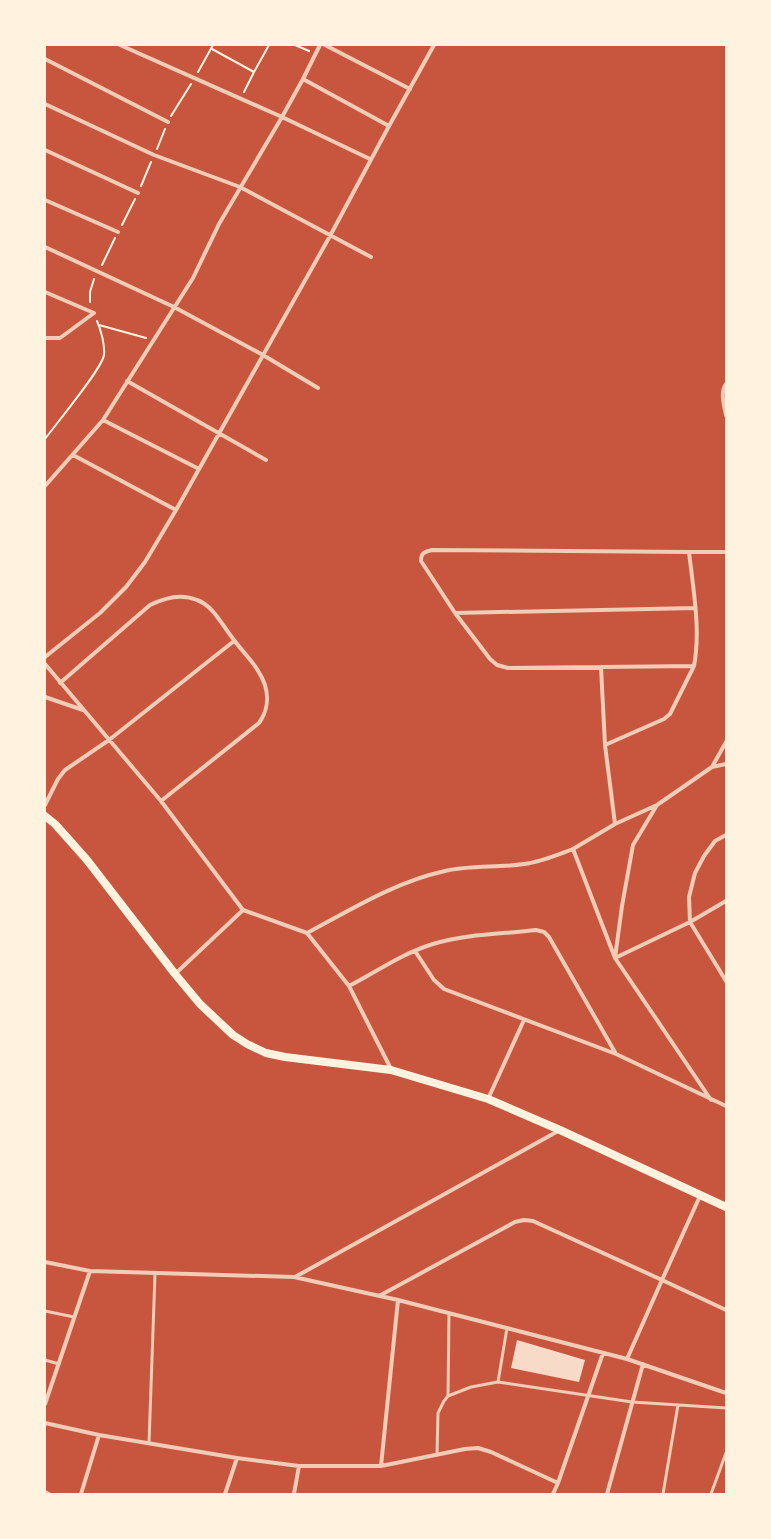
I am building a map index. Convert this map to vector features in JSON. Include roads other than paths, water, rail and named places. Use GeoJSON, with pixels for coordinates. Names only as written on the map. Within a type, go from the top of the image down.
{"type":"FeatureCollection","features":[{"type":"Feature","properties":{"kind":"main road"},"geometry":{"type":"LineString","coordinates":[[45,816],[55,824],[87,860],[200,1004],[233,1035],[247,1044],[266,1053],[284,1057],[391,1070],[488,1099],[560,1130],[726,1207]]}},
{"type":"Feature","properties":{"kind":"street"},"geometry":{"type":"LineString","coordinates":[[120,45],[282,117],[370,159]]}},
{"type":"Feature","properties":{"kind":"street"},"geometry":{"type":"LineString","coordinates":[[45,486],[103,420],[193,278],[219,224],[282,117],[320,45]]}},
{"type":"Feature","properties":{"kind":"street"},"geometry":{"type":"LineString","coordinates":[[325,45],[410,90]]}},
{"type":"Feature","properties":{"kind":"street"},"geometry":{"type":"LineString","coordinates":[[45,657],[100,613],[126,587],[145,562],[176,510],[330,236],[370,159],[434,46],[427,45]]}},
{"type":"Feature","properties":{"kind":"street"},"geometry":{"type":"LineString","coordinates":[[45,59],[168,122]]}},
{"type":"Feature","properties":{"kind":"street"},"geometry":{"type":"LineString","coordinates":[[303,79],[389,126]]}},
{"type":"Feature","properties":{"kind":"street"},"geometry":{"type":"LineString","coordinates":[[45,104],[154,155],[240,188],[371,257]]}},
{"type":"Feature","properties":{"kind":"street"},"geometry":{"type":"LineString","coordinates":[[45,150],[138,193]]}},
{"type":"Feature","properties":{"kind":"street"},"geometry":{"type":"LineString","coordinates":[[45,200],[118,232]]}},
{"type":"Feature","properties":{"kind":"street"},"geometry":{"type":"LineString","coordinates":[[45,247],[174,307],[263,354],[318,388]]}},
{"type":"Feature","properties":{"kind":"street"},"geometry":{"type":"LineString","coordinates":[[45,292],[94,313],[60,338],[45,338]]}},
{"type":"Feature","properties":{"kind":"street"},"geometry":{"type":"LineString","coordinates":[[127,381],[266,460]]}},
{"type":"Feature","properties":{"kind":"street"},"geometry":{"type":"LineString","coordinates":[[726,384],[724,387],[723,398],[726,415]]}},
{"type":"Feature","properties":{"kind":"street"},"geometry":{"type":"LineString","coordinates":[[103,420],[199,469]]}},
{"type":"Feature","properties":{"kind":"street"},"geometry":{"type":"LineString","coordinates":[[73,455],[176,510]]}},
{"type":"Feature","properties":{"kind":"street"},"geometry":{"type":"LineString","coordinates":[[694,666],[508,668],[498,665],[490,659],[455,613],[421,561],[421,556],[424,552],[432,550],[726,552]]}},
{"type":"Feature","properties":{"kind":"street"},"geometry":{"type":"LineString","coordinates":[[605,745],[664,719],[670,714],[694,666],[698,650],[698,635],[689,552]]}},
{"type":"Feature","properties":{"kind":"street"},"geometry":{"type":"LineString","coordinates":[[60,683],[150,605],[161,599],[171,597],[197,600],[217,616],[234,641],[259,672],[266,687],[267,701],[265,714],[259,723],[161,801]]}},
{"type":"Feature","properties":{"kind":"street"},"geometry":{"type":"LineString","coordinates":[[455,613],[695,608]]}},
{"type":"Feature","properties":{"kind":"street"},"geometry":{"type":"LineString","coordinates":[[45,805],[58,779],[65,770],[109,740],[234,641]]}},
{"type":"Feature","properties":{"kind":"street"},"geometry":{"type":"LineString","coordinates":[[45,664],[161,801],[243,910],[307,933],[349,986],[391,1070]]}},
{"type":"Feature","properties":{"kind":"street"},"geometry":{"type":"LineString","coordinates":[[601,667],[605,745],[615,824]]}},
{"type":"Feature","properties":{"kind":"street"},"geometry":{"type":"LineString","coordinates":[[45,697],[84,710]]}},
{"type":"Feature","properties":{"kind":"street"},"geometry":{"type":"LineString","coordinates":[[712,767],[726,742]]}},
{"type":"Feature","properties":{"kind":"street"},"geometry":{"type":"LineString","coordinates":[[307,933],[382,893],[420,877],[447,870],[524,864],[573,849],[615,824],[657,805],[712,767],[726,764]]}},
{"type":"Feature","properties":{"kind":"street"},"geometry":{"type":"LineString","coordinates":[[615,958],[622,906],[633,845],[657,805]]}},
{"type":"Feature","properties":{"kind":"street"},"geometry":{"type":"LineString","coordinates":[[726,835],[715,841],[708,851],[695,873],[689,896],[690,922],[726,981]]}},
{"type":"Feature","properties":{"kind":"street"},"geometry":{"type":"LineString","coordinates":[[573,849],[615,958],[711,1100]]}},
{"type":"Feature","properties":{"kind":"street"},"geometry":{"type":"LineString","coordinates":[[615,958],[690,922],[726,901]]}},
{"type":"Feature","properties":{"kind":"street"},"geometry":{"type":"LineString","coordinates":[[175,974],[243,910]]}},
{"type":"Feature","properties":{"kind":"street"},"geometry":{"type":"LineString","coordinates":[[349,986],[415,950],[454,939],[536,930],[544,932],[549,937],[616,1054]]}},
{"type":"Feature","properties":{"kind":"street"},"geometry":{"type":"LineString","coordinates":[[415,950],[434,980],[444,989],[616,1054],[726,1106]]}},
{"type":"Feature","properties":{"kind":"street"},"geometry":{"type":"LineString","coordinates":[[488,1099],[524,1020]]}},
{"type":"Feature","properties":{"kind":"street"},"geometry":{"type":"LineString","coordinates":[[294,1277],[560,1130]]}},
{"type":"Feature","properties":{"kind":"street"},"geometry":{"type":"LineString","coordinates":[[627,1359],[701,1195]]}},
{"type":"Feature","properties":{"kind":"street"},"geometry":{"type":"LineString","coordinates":[[379,1296],[516,1222],[524,1220],[534,1221],[726,1310]]}},
{"type":"Feature","properties":{"kind":"street"},"geometry":{"type":"LineString","coordinates":[[45,1262],[90,1271],[294,1277],[398,1300],[627,1359],[726,1393]]}},
{"type":"Feature","properties":{"kind":"street"},"geometry":{"type":"LineString","coordinates":[[45,1404],[90,1271]]}},
{"type":"Feature","properties":{"kind":"street"},"geometry":{"type":"LineString","coordinates":[[381,1466],[398,1300]]}},
{"type":"Feature","properties":{"kind":"street"},"geometry":{"type":"LineString","coordinates":[[553,1494],[603,1353]]}},
{"type":"Feature","properties":{"kind":"street"},"geometry":{"type":"LineString","coordinates":[[607,1494],[643,1364]]}},
{"type":"Feature","properties":{"kind":"street"},"geometry":{"type":"LineString","coordinates":[[45,1423],[99,1435],[237,1458],[299,1466],[381,1466],[465,1449],[478,1448],[491,1452],[558,1483]]}},
{"type":"Feature","properties":{"kind":"street"},"geometry":{"type":"LineString","coordinates":[[81,1494],[99,1435]]}},
{"type":"Feature","properties":{"kind":"street"},"geometry":{"type":"LineString","coordinates":[[226,1494],[237,1458]]}},
{"type":"Feature","properties":{"kind":"street"},"geometry":{"type":"LineString","coordinates":[[294,1494],[299,1466]]}},
{"type":"Feature","properties":{"kind":"street"},"geometry":{"type":"LineString","coordinates":[[45,1492],[49,1494]]}},
{"type":"Feature","properties":{"kind":"lane"},"geometry":{"type":"LineString","coordinates":[[148,1443],[155,1274]]}},
{"type":"Feature","properties":{"kind":"lane"},"geometry":{"type":"LineString","coordinates":[[45,1311],[74,1317]]}},
{"type":"Feature","properties":{"kind":"lane"},"geometry":{"type":"LineString","coordinates":[[448,1396],[449,1313]]}},
{"type":"Feature","properties":{"kind":"lane"},"geometry":{"type":"LineString","coordinates":[[498,1382],[507,1328]]}},
{"type":"Feature","properties":{"kind":"lane"},"geometry":{"type":"LineString","coordinates":[[45,1360],[59,1364]]}},
{"type":"Feature","properties":{"kind":"lane"},"geometry":{"type":"LineString","coordinates":[[437,1455],[438,1413],[440,1406],[448,1396],[471,1387],[498,1382],[632,1402],[726,1408]]}},
{"type":"Feature","properties":{"kind":"lane"},"geometry":{"type":"LineString","coordinates":[[663,1494],[678,1404]]}},
{"type":"Feature","properties":{"kind":"lane"},"geometry":{"type":"LineString","coordinates":[[711,1494],[726,1453]]}}]}
